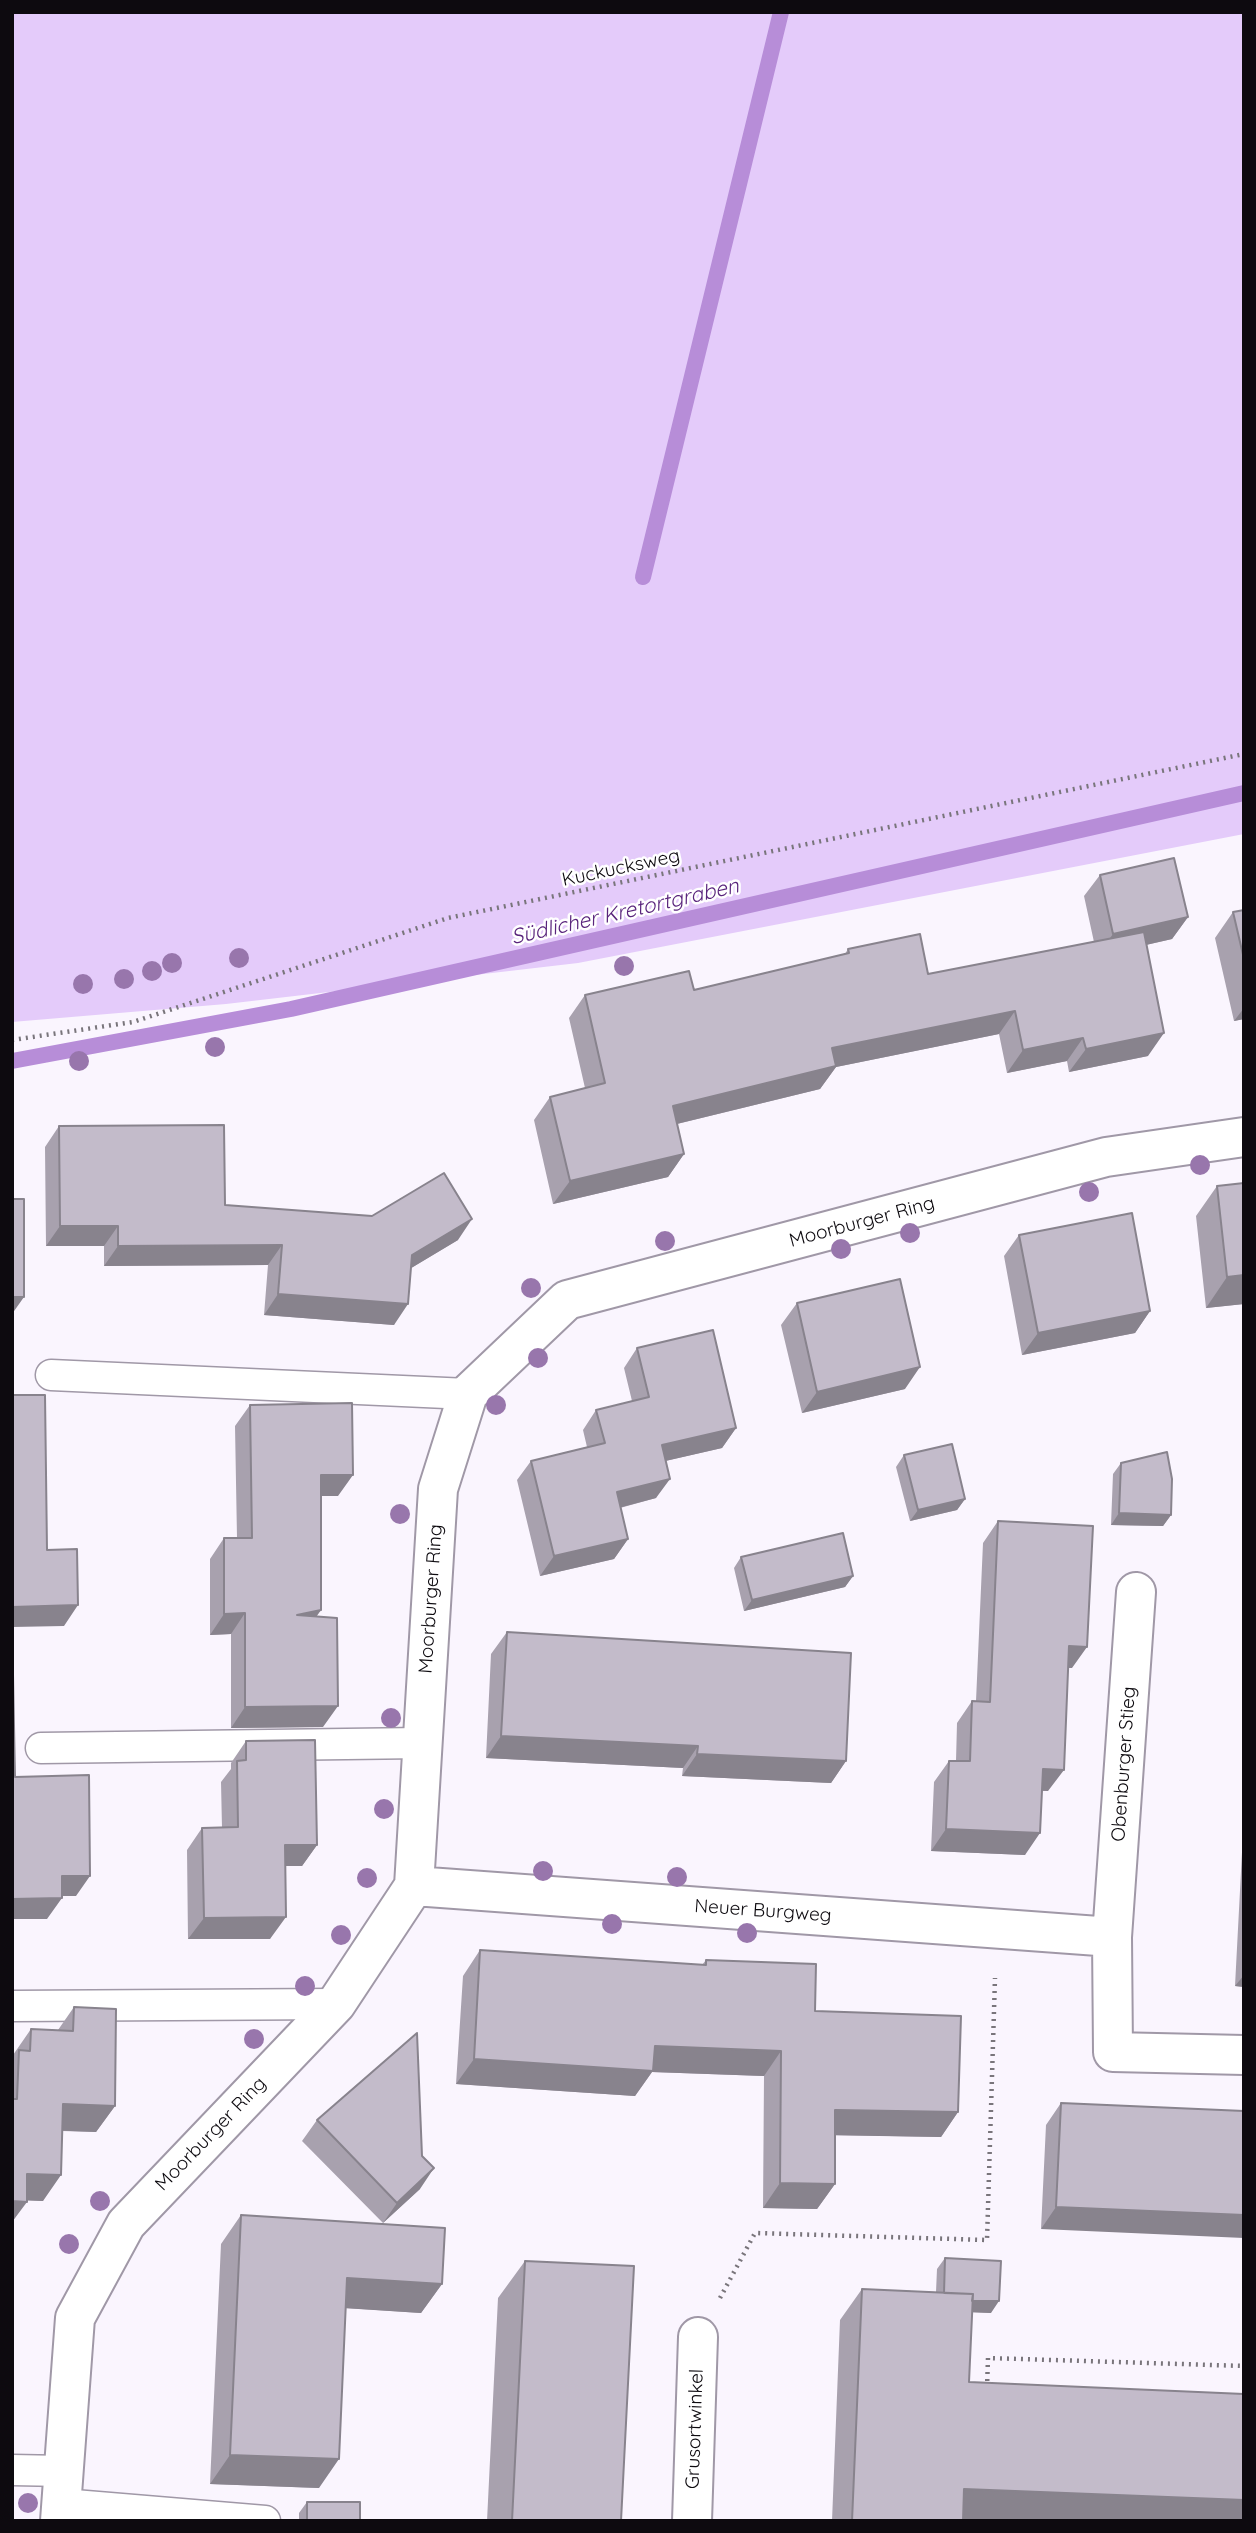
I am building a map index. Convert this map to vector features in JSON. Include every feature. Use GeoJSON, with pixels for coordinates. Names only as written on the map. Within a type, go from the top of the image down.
{"type":"FeatureCollection","features":[{"type":"Feature","properties":{"kind":"street","name":"Moorburger Ring"},"geometry":{"type":"LineString","coordinates":[[62,2499],[75,2318],[126,2224],[336,2004],[414,1886],[438,1489],[468,1394],[568,1300],[1106,1157],[1244,1137]]}},
{"type":"Feature","properties":{"kind":"street","name":"Obenburger Stieg"},"geometry":{"type":"LineString","coordinates":[[1136,1591],[1112,1937],[1113,2052],[1244,2055]]}},
{"type":"Feature","properties":{"kind":"street","name":"Neuer Burgweg"},"geometry":{"type":"LineString","coordinates":[[414,1886],[1112,1937]]}},
{"type":"Feature","properties":{"kind":"street","name":"Grusortwinkel"},"geometry":{"type":"LineString","coordinates":[[692,2521],[698,2337]]}},
{"type":"Feature","properties":{"kind":"lane"},"geometry":{"type":"LineString","coordinates":[[51,1375],[468,1394]]}},
{"type":"Feature","properties":{"kind":"lane"},"geometry":{"type":"LineString","coordinates":[[41,1748],[422,1743]]}},
{"type":"Feature","properties":{"kind":"lane"},"geometry":{"type":"LineString","coordinates":[[12,2006],[336,2004]]}},
{"type":"Feature","properties":{"kind":"lane"},"geometry":{"type":"LineString","coordinates":[[12,2470],[62,2499],[265,2521]]}},
{"type":"Feature","properties":{"kind":"path","name":"Kuckucksweg"},"geometry":{"type":"LineString","coordinates":[[12,1040],[133,1022],[448,918],[1244,754]]}},
{"type":"Feature","properties":{"kind":"path"},"geometry":{"type":"LineString","coordinates":[[698,2337],[755,2233],[987,2240],[996,1928]]}},
{"type":"Feature","properties":{"kind":"path"},"geometry":{"type":"LineString","coordinates":[[987,2399],[988,2358],[1244,2366]]}},
{"type":"Feature","properties":{"kind":"shaded area"},"geometry":{"type":"Polygon","coordinates":[[[12,12],[1244,12],[1244,834],[578,963],[226,1004],[12,1022],[12,12]]]}},
{"type":"Feature","properties":{"kind":"building"},"geometry":{"type":"Polygon","coordinates":[[[1174,858],[1188,917],[1113,934],[1100,875],[1174,858]]]}},
{"type":"Feature","properties":{"kind":"building"},"geometry":{"type":"Polygon","coordinates":[[[1244,910],[1244,959],[1233,912],[1244,910]]]}},
{"type":"Feature","properties":{"kind":"building"},"geometry":{"type":"Polygon","coordinates":[[[1144,932],[1164,1033],[1086,1049],[1083,1038],[1023,1050],[1015,1011],[832,1048],[836,1066],[673,1106],[684,1154],[570,1181],[550,1097],[605,1083],[585,995],[689,971],[694,990],[849,953],[848,949],[920,934],[928,974],[1144,932]]]}},
{"type":"Feature","properties":{"kind":"building"},"geometry":{"type":"Polygon","coordinates":[[[224,1125],[225,1205],[372,1216],[444,1173],[472,1219],[412,1255],[408,1304],[278,1294],[282,1245],[118,1246],[118,1226],[60,1226],[59,1126],[224,1125]]]}},
{"type":"Feature","properties":{"kind":"building"},"geometry":{"type":"Polygon","coordinates":[[[1244,1183],[1244,1275],[1227,1277],[1217,1186],[1244,1183]]]}},
{"type":"Feature","properties":{"kind":"building"},"geometry":{"type":"Polygon","coordinates":[[[12,1199],[24,1199],[24,1297],[12,1297],[12,1199]]]}},
{"type":"Feature","properties":{"kind":"building"},"geometry":{"type":"Polygon","coordinates":[[[1132,1213],[1150,1311],[1038,1333],[1019,1235],[1132,1213]]]}},
{"type":"Feature","properties":{"kind":"building"},"geometry":{"type":"Polygon","coordinates":[[[900,1279],[920,1367],[817,1392],[797,1303],[900,1279]]]}},
{"type":"Feature","properties":{"kind":"building"},"geometry":{"type":"Polygon","coordinates":[[[713,1330],[736,1428],[662,1445],[670,1479],[617,1492],[628,1539],[554,1556],[531,1461],[605,1443],[596,1410],[649,1397],[637,1348],[713,1330]]]}},
{"type":"Feature","properties":{"kind":"building"},"geometry":{"type":"Polygon","coordinates":[[[12,1395],[45,1395],[47,1550],[77,1549],[78,1605],[12,1607],[12,1395]]]}},
{"type":"Feature","properties":{"kind":"building"},"geometry":{"type":"Polygon","coordinates":[[[352,1403],[353,1475],[321,1475],[321,1610],[297,1615],[337,1618],[338,1706],[245,1707],[245,1613],[224,1614],[224,1538],[252,1538],[250,1405],[352,1403]]]}},
{"type":"Feature","properties":{"kind":"building"},"geometry":{"type":"Polygon","coordinates":[[[952,1444],[965,1499],[918,1510],[904,1455],[952,1444]]]}},
{"type":"Feature","properties":{"kind":"building"},"geometry":{"type":"Polygon","coordinates":[[[1167,1452],[1172,1479],[1171,1515],[1119,1513],[1121,1463],[1167,1452]]]}},
{"type":"Feature","properties":{"kind":"building"},"geometry":{"type":"Polygon","coordinates":[[[998,1521],[1093,1526],[1087,1647],[1069,1646],[1064,1770],[1043,1769],[1040,1833],[946,1829],[949,1761],[970,1761],[972,1701],[990,1702],[998,1521]]]}},
{"type":"Feature","properties":{"kind":"building"},"geometry":{"type":"Polygon","coordinates":[[[843,1533],[853,1576],[752,1600],[741,1557],[843,1533]]]}},
{"type":"Feature","properties":{"kind":"building"},"geometry":{"type":"Polygon","coordinates":[[[12,1623],[15,1777],[89,1775],[90,1876],[62,1876],[62,1898],[12,1899],[12,1623]]]}},
{"type":"Feature","properties":{"kind":"building"},"geometry":{"type":"Polygon","coordinates":[[[507,1632],[851,1653],[846,1761],[697,1754],[698,1746],[501,1736],[507,1632]]]}},
{"type":"Feature","properties":{"kind":"building"},"geometry":{"type":"Polygon","coordinates":[[[315,1740],[317,1845],[285,1845],[286,1917],[204,1918],[202,1828],[238,1827],[237,1761],[246,1760],[246,1741],[315,1740]]]}},
{"type":"Feature","properties":{"kind":"building"},"geometry":{"type":"Polygon","coordinates":[[[480,1950],[706,1965],[706,1960],[816,1964],[815,2011],[961,2016],[958,2112],[835,2110],[835,2184],[780,2183],[781,2051],[655,2046],[653,2071],[474,2059],[480,1950]]]}},
{"type":"Feature","properties":{"kind":"building"},"geometry":{"type":"Polygon","coordinates":[[[74,2007],[116,2009],[115,2106],[63,2104],[61,2175],[27,2174],[27,2202],[12,2201],[12,2099],[17,2099],[19,2050],[30,2051],[31,2029],[73,2031],[74,2007]]]}},
{"type":"Feature","properties":{"kind":"building"},"geometry":{"type":"Polygon","coordinates":[[[417,2033],[422,2156],[434,2168],[397,2203],[317,2120],[417,2033]]]}},
{"type":"Feature","properties":{"kind":"building"},"geometry":{"type":"Polygon","coordinates":[[[1061,2103],[1244,2111],[1244,2215],[1056,2207],[1061,2103]]]}},
{"type":"Feature","properties":{"kind":"building"},"geometry":{"type":"Polygon","coordinates":[[[241,2215],[445,2228],[442,2284],[347,2278],[339,2459],[230,2455],[241,2215]]]}},
{"type":"Feature","properties":{"kind":"building"},"geometry":{"type":"Polygon","coordinates":[[[945,2258],[1001,2261],[999,2301],[972,2301],[973,2294],[944,2293],[945,2258]]]}},
{"type":"Feature","properties":{"kind":"building"},"geometry":{"type":"Polygon","coordinates":[[[525,2261],[634,2266],[621,2521],[512,2521],[525,2261]]]}},
{"type":"Feature","properties":{"kind":"building"},"geometry":{"type":"Polygon","coordinates":[[[862,2289],[973,2294],[969,2382],[1244,2394],[1244,2500],[964,2489],[963,2521],[852,2521],[862,2289]]]}},
{"type":"Feature","properties":{"kind":"building"},"geometry":{"type":"Polygon","coordinates":[[[307,2502],[360,2502],[360,2521],[307,2521],[307,2502]]]}},
{"type":"Feature","properties":{"kind":"waterway"},"geometry":{"type":"LineString","coordinates":[[643,577],[781,12]]}},
{"type":"Feature","properties":{"kind":"waterway","name":"Südlicher Kretortgraben"},"geometry":{"type":"LineString","coordinates":[[12,1061],[291,1009],[1244,793]]}}]}
